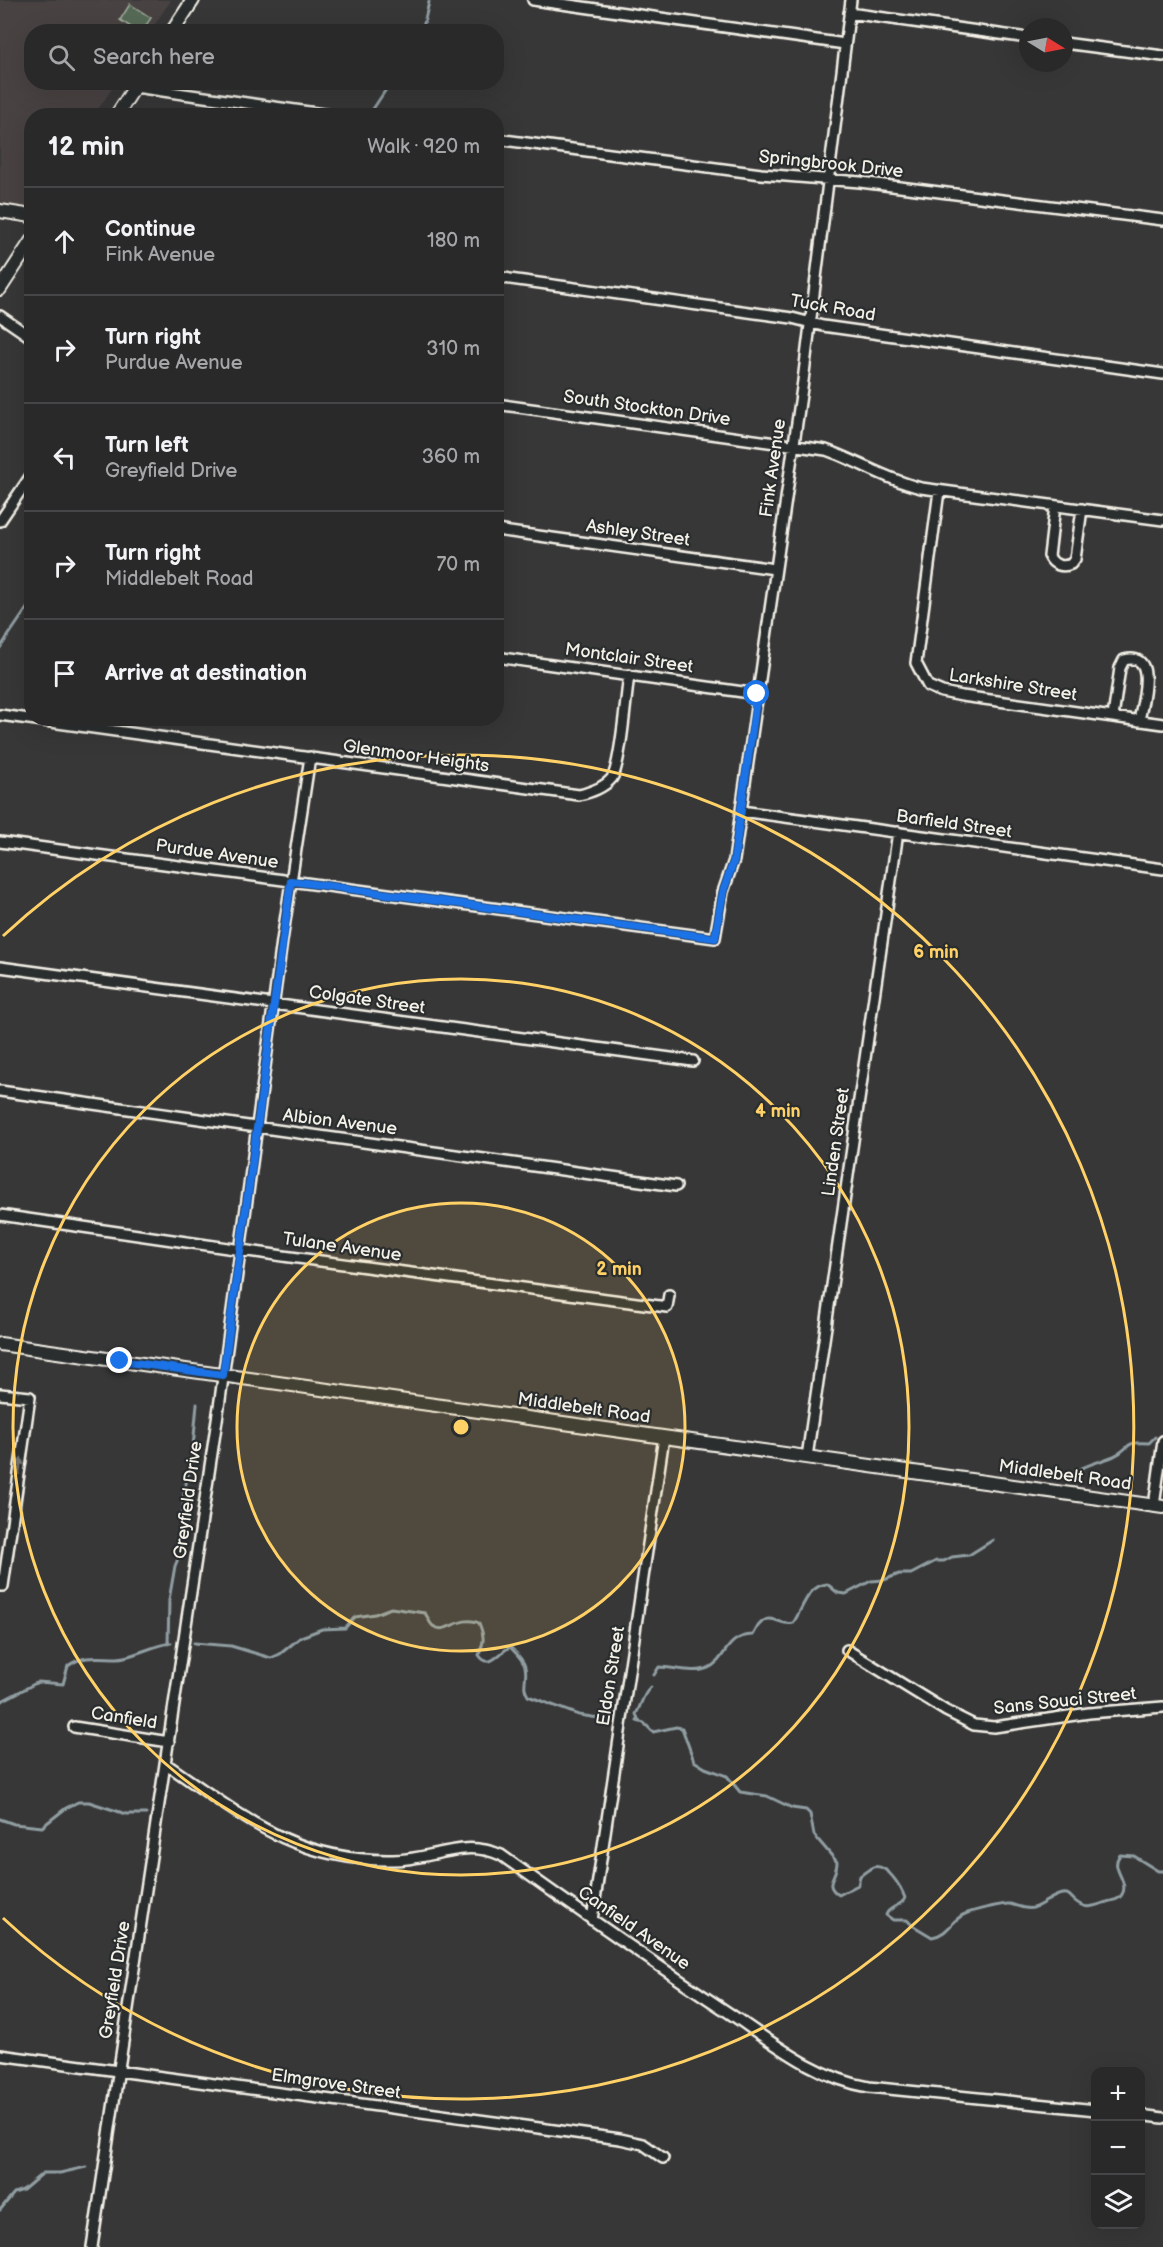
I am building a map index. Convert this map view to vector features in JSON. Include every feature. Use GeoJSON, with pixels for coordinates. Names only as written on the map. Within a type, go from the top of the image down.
{"type":"FeatureCollection","features":[{"type":"Feature","properties":{"kind":"street"},"geometry":{"type":"LineString","coordinates":[[177,24],[193,0]]}},
{"type":"Feature","properties":{"kind":"street"},"geometry":{"type":"LineString","coordinates":[[533,0],[845,44]]}},
{"type":"Feature","properties":{"kind":"street","name":"Fink Avenue"},"geometry":{"type":"LineString","coordinates":[[715,938],[723,892],[734,860],[810,323],[851,0]]}},
{"type":"Feature","properties":{"kind":"street"},"geometry":{"type":"LineString","coordinates":[[849,14],[1019,37]]}},
{"type":"Feature","properties":{"kind":"street"},"geometry":{"type":"LineString","coordinates":[[1073,44],[1163,56]]}},
{"type":"Feature","properties":{"kind":"street"},"geometry":{"type":"LineString","coordinates":[[121,108],[133,90]]}},
{"type":"Feature","properties":{"kind":"street"},"geometry":{"type":"LineString","coordinates":[[168,90],[285,108]]}},
{"type":"Feature","properties":{"kind":"street","name":"Springbrook Drive"},"geometry":{"type":"LineString","coordinates":[[504,140],[761,174],[860,182],[1163,220]]}},
{"type":"Feature","properties":{"kind":"street"},"geometry":{"type":"LineString","coordinates":[[0,211],[24,215]]}},
{"type":"Feature","properties":{"kind":"street"},"geometry":{"type":"LineString","coordinates":[[0,289],[24,252]]}},
{"type":"Feature","properties":{"kind":"street","name":"Tuck Road"},"geometry":{"type":"LineString","coordinates":[[504,278],[792,318],[810,323],[982,350],[1163,374]]}},
{"type":"Feature","properties":{"kind":"street"},"geometry":{"type":"LineString","coordinates":[[0,316],[24,332]]}},
{"type":"Feature","properties":{"kind":"street","name":"South Stockton Drive"},"geometry":{"type":"LineString","coordinates":[[504,405],[826,450],[899,483],[939,491],[1163,520]]}},
{"type":"Feature","properties":{"kind":"street"},"geometry":{"type":"LineString","coordinates":[[0,521],[24,486]]}},
{"type":"Feature","properties":{"kind":"street","name":"Larkshire Street"},"geometry":{"type":"LineString","coordinates":[[939,491],[916,663],[928,686],[942,692],[962,696],[1163,724]]}},
{"type":"Feature","properties":{"kind":"street"},"geometry":{"type":"LineString","coordinates":[[1055,506],[1049,556],[1054,563],[1061,566],[1071,564],[1075,559],[1082,509]]}},
{"type":"Feature","properties":{"kind":"street","name":"Ashley Street"},"geometry":{"type":"LineString","coordinates":[[504,531],[775,570]]}},
{"type":"Feature","properties":{"kind":"street","name":"Montclair Street"},"geometry":{"type":"LineString","coordinates":[[504,658],[757,694]]}},
{"type":"Feature","properties":{"kind":"street"},"geometry":{"type":"LineString","coordinates":[[1113,717],[1120,668],[1124,660],[1133,658],[1140,660],[1146,674],[1139,721]]}},
{"type":"Feature","properties":{"kind":"street","name":"Glenmoor Heights"},"geometry":{"type":"LineString","coordinates":[[99,726],[579,795],[605,785],[613,776],[618,762],[629,675]]}},
{"type":"Feature","properties":{"kind":"street","name":"Glenmoor Heights"},"geometry":{"type":"LineString","coordinates":[[0,715],[24,717]]}},
{"type":"Feature","properties":{"kind":"street","name":"Greyfield Drive"},"geometry":{"type":"LineString","coordinates":[[92,2247],[223,1375],[256,1127],[310,757]]}},
{"type":"Feature","properties":{"kind":"street","name":"Barfield Street"},"geometry":{"type":"LineString","coordinates":[[741,811],[1163,869]]}},
{"type":"Feature","properties":{"kind":"street","name":"Linden Street"},"geometry":{"type":"LineString","coordinates":[[807,1457],[898,832]]}},
{"type":"Feature","properties":{"kind":"street","name":"Purdue Avenue"},"geometry":{"type":"LineString","coordinates":[[0,842],[715,938]]}},
{"type":"Feature","properties":{"kind":"street","name":"Colgate Street"},"geometry":{"type":"LineString","coordinates":[[0,967],[693,1061]]}},
{"type":"Feature","properties":{"kind":"street","name":"Albion Avenue"},"geometry":{"type":"LineString","coordinates":[[0,1091],[676,1186]]}},
{"type":"Feature","properties":{"kind":"street","name":"Tulane Avenue"},"geometry":{"type":"LineString","coordinates":[[0,1215],[240,1250],[667,1307],[669,1295]]}},
{"type":"Feature","properties":{"kind":"street","name":"Middlebelt Road"},"geometry":{"type":"LineString","coordinates":[[0,1344],[1158,1506]]}},
{"type":"Feature","properties":{"kind":"street"},"geometry":{"type":"LineString","coordinates":[[0,1394],[30,1397],[3,1586],[0,1586]]}},
{"type":"Feature","properties":{"kind":"street","name":"Eldon Street"},"geometry":{"type":"LineString","coordinates":[[591,1920],[664,1437]]}},
{"type":"Feature","properties":{"kind":"street"},"geometry":{"type":"LineString","coordinates":[[1158,1506],[1163,1441]]}},
{"type":"Feature","properties":{"kind":"street","name":"Sans Souci Street"},"geometry":{"type":"LineString","coordinates":[[847,1650],[946,1711],[974,1725],[994,1727],[1089,1713],[1163,1707]]}},
{"type":"Feature","properties":{"kind":"street","name":"Canfield"},"geometry":{"type":"LineString","coordinates":[[74,1727],[169,1742]]}},
{"type":"Feature","properties":{"kind":"street","name":"Canfield Avenue"},"geometry":{"type":"LineString","coordinates":[[166,1764],[263,1830],[301,1846],[346,1857],[396,1860],[471,1847],[501,1855],[591,1920],[798,2059],[838,2080],[870,2087],[1091,2110]]}},
{"type":"Feature","properties":{"kind":"street","name":"Elmgrove Street"},"geometry":{"type":"LineString","coordinates":[[0,2055],[620,2139],[643,2144],[663,2158]]}},
{"type":"Feature","properties":{"kind":"street"},"geometry":{"type":"LineString","coordinates":[[1145,2116],[1163,2118]]}},
{"type":"Feature","properties":{"kind":"shaded area"},"geometry":{"type":"Polygon","coordinates":[[[0,0],[171,0],[155,24],[24,24],[24,90],[111,90],[99,108],[24,108],[24,209],[0,205],[0,0]]]}},
{"type":"Feature","properties":{"kind":"green space"},"geometry":{"type":"Polygon","coordinates":[[[130,4],[151,18],[147,24],[126,24],[120,20],[130,4]]]}},
{"type":"Feature","properties":{"kind":"waterway"},"geometry":{"type":"LineString","coordinates":[[424,24],[429,2]]}},
{"type":"Feature","properties":{"kind":"waterway"},"geometry":{"type":"LineString","coordinates":[[374,108],[386,90]]}},
{"type":"Feature","properties":{"kind":"waterway"},"geometry":{"type":"LineString","coordinates":[[0,648],[24,613]]}},
{"type":"Feature","properties":{"kind":"waterway"},"geometry":{"type":"LineString","coordinates":[[168,1644],[169,1600],[175,1566],[180,1554],[178,1539],[182,1528],[184,1492],[192,1458],[197,1404]]}},
{"type":"Feature","properties":{"kind":"waterway"},"geometry":{"type":"LineString","coordinates":[[1073,1473],[1114,1456],[1131,1444],[1149,1443],[1155,1437]]}},
{"type":"Feature","properties":{"kind":"waterway"},"geometry":{"type":"LineString","coordinates":[[654,1675],[659,1667],[690,1670],[708,1668],[719,1660],[736,1639],[753,1635],[765,1620],[773,1619],[793,1623],[806,1599],[820,1586],[827,1584],[838,1593],[846,1594],[871,1581],[884,1580],[899,1574],[911,1574],[936,1561],[969,1555],[993,1540]]}},
{"type":"Feature","properties":{"kind":"waterway"},"geometry":{"type":"LineString","coordinates":[[194,1643],[231,1646],[271,1658],[280,1654],[301,1637],[322,1629],[345,1628],[355,1617],[375,1614],[391,1608],[425,1613],[432,1625],[438,1628],[472,1621],[479,1623],[482,1632],[483,1643],[479,1655],[483,1659],[491,1661],[510,1647],[521,1658],[525,1667],[525,1689],[528,1696],[579,1715],[605,1719]]}},
{"type":"Feature","properties":{"kind":"waterway"},"geometry":{"type":"LineString","coordinates":[[0,1702],[38,1682],[63,1684],[68,1666],[74,1662],[92,1658],[123,1657],[171,1643]]}},
{"type":"Feature","properties":{"kind":"waterway"},"geometry":{"type":"LineString","coordinates":[[639,1721],[636,1714],[651,1687]]}},
{"type":"Feature","properties":{"kind":"waterway"},"geometry":{"type":"LineString","coordinates":[[637,1721],[644,1723],[653,1732],[676,1727],[682,1728],[694,1761],[705,1768],[727,1776],[740,1792],[767,1796],[792,1808],[806,1810],[810,1814],[814,1835],[837,1862],[831,1884],[834,1891],[839,1895],[858,1885],[860,1876],[873,1867],[883,1869],[897,1882],[905,1898],[886,1915],[893,1920],[907,1920],[932,1937],[942,1933],[965,1914],[995,1906],[1010,1904],[1033,1908],[1063,1894],[1068,1894],[1086,1907],[1117,1899],[1123,1892],[1124,1886],[1117,1865],[1120,1855],[1134,1856],[1158,1871],[1163,1871]]}},
{"type":"Feature","properties":{"kind":"waterway"},"geometry":{"type":"LineString","coordinates":[[0,1819],[14,1824],[42,1827],[66,1808],[78,1802],[89,1802],[126,1814],[146,1814]]}},
{"type":"Feature","properties":{"kind":"waterway"},"geometry":{"type":"LineString","coordinates":[[0,2210],[14,2193],[23,2190],[43,2173],[60,2173],[86,2167]]}},
{"type":"Feature","properties":{"kind":"route"},"geometry":{"type":"LineString","coordinates":[[120,1361],[223,1375],[291,881],[715,938],[723,892],[734,860],[757,694]]}}]}
